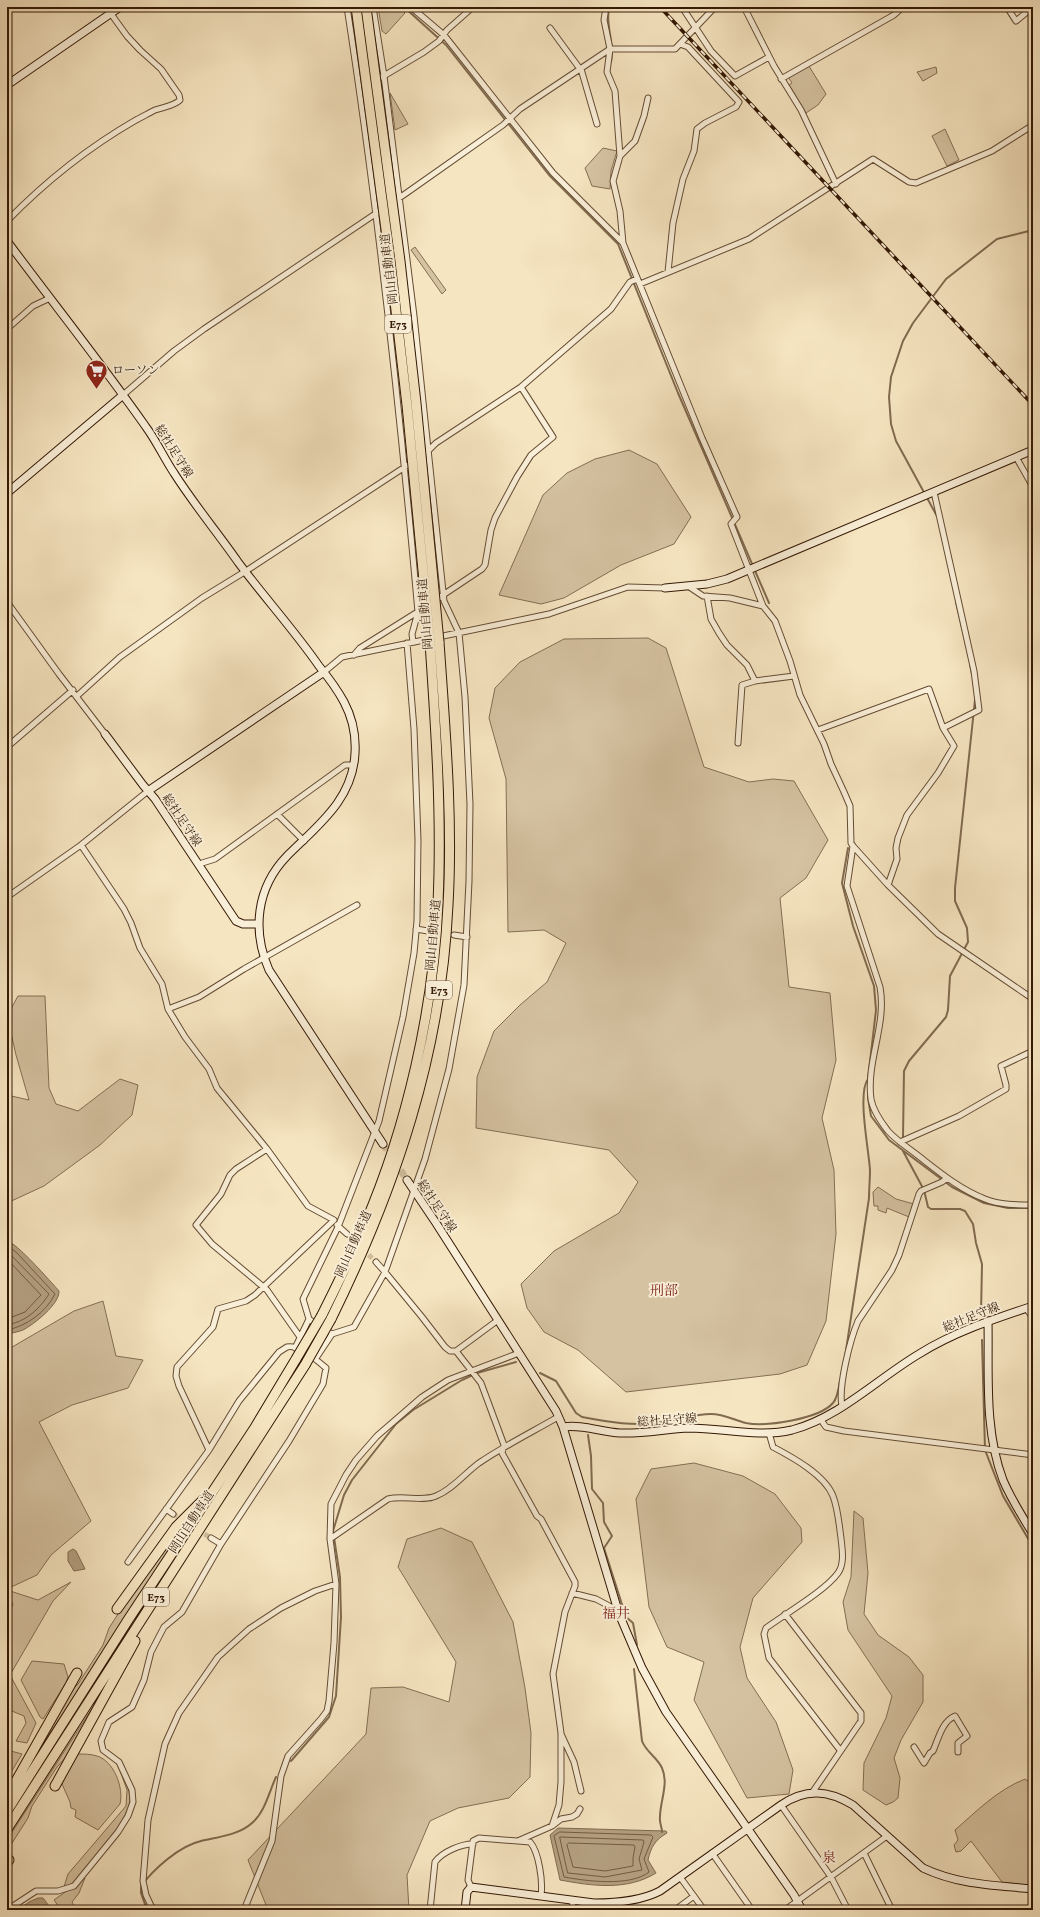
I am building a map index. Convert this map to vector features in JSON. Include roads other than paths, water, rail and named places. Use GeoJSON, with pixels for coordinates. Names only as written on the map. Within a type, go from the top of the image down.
{"type":"FeatureCollection","features":[{"type":"Feature","properties":{"kind":"highway","name":"岡山自動車道"},"geometry":{"type":"LineString","coordinates":[[7,1811],[128,1620],[254,1429],[322,1315],[366,1223],[382,1179],[402,1117],[423,1028],[432,972],[438,905],[440,846],[434,643],[391,267],[356,7]]}},
{"type":"Feature","properties":{"kind":"highway","name":"岡山自動車道"},"geometry":{"type":"LineString","coordinates":[[7,1829],[183,1557],[304,1365],[330,1319],[371,1234],[391,1183],[410,1127],[433,1030],[442,974],[448,905],[450,846],[417,411],[400,261],[366,7]]}},
{"type":"Feature","properties":{"kind":"highway"},"geometry":{"type":"LineString","coordinates":[[117,1609],[176,1527],[218,1484]]}},
{"type":"Feature","properties":{"kind":"highway"},"geometry":{"type":"LineString","coordinates":[[55,1786],[183,1557]]}},
{"type":"Feature","properties":{"kind":"highway"},"geometry":{"type":"LineString","coordinates":[[7,1797],[77,1673]]}},
{"type":"Feature","properties":{"kind":"main road"},"geometry":{"type":"LineString","coordinates":[[7,84],[120,7]]}},
{"type":"Feature","properties":{"kind":"main road","name":"総社足守線"},"geometry":{"type":"LineString","coordinates":[[7,241],[123,395],[147,429],[180,482],[246,571],[301,640],[343,700],[351,718],[356,752],[354,765],[346,791],[335,808],[286,858],[266,888],[258,924],[264,958],[269,970],[383,1144]]}},
{"type":"Feature","properties":{"kind":"main road"},"geometry":{"type":"LineString","coordinates":[[7,493],[123,395]]}},
{"type":"Feature","properties":{"kind":"main road"},"geometry":{"type":"LineString","coordinates":[[665,588],[717,582],[752,569],[1033,450]]}},
{"type":"Feature","properties":{"kind":"main road","name":"総社足守線"},"geometry":{"type":"LineString","coordinates":[[258,924],[243,924],[236,921],[155,799],[148,791],[324,672]]}},
{"type":"Feature","properties":{"kind":"main road"},"geometry":{"type":"LineString","coordinates":[[105,734],[148,791]]}},
{"type":"Feature","properties":{"kind":"main road","name":"総社足守線"},"geometry":{"type":"LineString","coordinates":[[407,1180],[519,1353],[563,1427],[574,1425],[622,1433],[688,1428],[769,1433],[791,1430],[821,1420],[928,1348],[950,1336],[1033,1306]]}},
{"type":"Feature","properties":{"kind":"main road"},"geometry":{"type":"LineString","coordinates":[[988,1321],[989,1416],[994,1449],[1009,1493],[1033,1534]]}},
{"type":"Feature","properties":{"kind":"main road"},"geometry":{"type":"LineString","coordinates":[[563,1427],[617,1607],[642,1668],[666,1712],[798,1901],[802,1910]]}},
{"type":"Feature","properties":{"kind":"main road"},"geometry":{"type":"LineString","coordinates":[[465,1910],[467,1892],[471,1888],[573,1901],[605,1903],[642,1898],[660,1891],[781,1805],[798,1796],[812,1793],[828,1794],[840,1797],[853,1805],[923,1868],[961,1882],[1033,1889]]}},
{"type":"Feature","properties":{"kind":"street"},"geometry":{"type":"LineString","coordinates":[[7,221],[30,197],[79,158],[136,120],[155,110],[175,104],[180,100],[179,95],[160,69],[140,50],[106,7]]}},
{"type":"Feature","properties":{"kind":"street"},"geometry":{"type":"LineString","coordinates":[[295,1348],[308,1319],[303,1299],[338,1227],[375,1132],[403,1017],[416,929],[418,826],[410,642],[418,612],[405,467],[376,214],[360,89],[347,7]]}},
{"type":"Feature","properties":{"kind":"street"},"geometry":{"type":"LineString","coordinates":[[316,1358],[332,1334],[354,1327],[384,1272],[425,1159],[449,1069],[464,985],[467,937],[470,804],[465,697],[459,633],[444,601],[443,594],[429,450],[400,198],[384,76],[373,7]]}},
{"type":"Feature","properties":{"kind":"street"},"geometry":{"type":"LineString","coordinates":[[411,7],[442,38],[553,173],[623,243]]}},
{"type":"Feature","properties":{"kind":"street"},"geometry":{"type":"LineString","coordinates":[[360,89],[408,63],[442,38],[447,30],[474,7]]}},
{"type":"Feature","properties":{"kind":"street"},"geometry":{"type":"LineString","coordinates":[[606,7],[604,20],[612,48],[607,72],[615,91],[620,156],[613,185],[620,210],[623,243],[634,280],[640,284],[702,438],[737,517],[731,524],[752,569],[763,606],[775,621],[800,695],[818,730],[850,806],[851,843],[888,885],[929,926],[962,952],[1033,999]]}},
{"type":"Feature","properties":{"kind":"street"},"geometry":{"type":"LineString","coordinates":[[682,7],[711,52],[735,76],[769,57]]}},
{"type":"Feature","properties":{"kind":"street"},"geometry":{"type":"LineString","coordinates":[[123,395],[162,360],[204,329],[400,198],[510,120],[520,109],[612,48],[675,49],[716,7]]}},
{"type":"Feature","properties":{"kind":"street"},"geometry":{"type":"LineString","coordinates":[[744,7],[781,79],[801,110],[836,184]]}},
{"type":"Feature","properties":{"kind":"street"},"geometry":{"type":"LineString","coordinates":[[781,79],[894,15],[903,7]]}},
{"type":"Feature","properties":{"kind":"street"},"geometry":{"type":"LineString","coordinates":[[1007,7],[1016,21],[1033,7]]}},
{"type":"Feature","properties":{"kind":"street"},"geometry":{"type":"LineString","coordinates":[[550,28],[581,69],[597,124]]}},
{"type":"Feature","properties":{"kind":"street"},"geometry":{"type":"LineString","coordinates":[[668,272],[673,223],[683,179],[694,151],[697,129],[705,123],[736,107],[739,102],[688,47],[680,44]]}},
{"type":"Feature","properties":{"kind":"street"},"geometry":{"type":"LineString","coordinates":[[620,156],[635,141],[644,116],[648,98]]}},
{"type":"Feature","properties":{"kind":"street"},"geometry":{"type":"LineString","coordinates":[[640,284],[749,238],[836,184],[873,159],[909,182],[916,183],[992,151],[1033,125]]}},
{"type":"Feature","properties":{"kind":"street"},"geometry":{"type":"LineString","coordinates":[[77,696],[120,657],[202,598],[405,467],[429,450],[436,443],[521,387],[611,309],[634,280]]}},
{"type":"Feature","properties":{"kind":"street"},"geometry":{"type":"LineString","coordinates":[[7,329],[33,306],[50,298]]}},
{"type":"Feature","properties":{"kind":"street"},"geometry":{"type":"LineString","coordinates":[[354,655],[360,648],[418,612],[485,565],[491,530],[495,518],[517,477],[532,455],[553,437],[521,387]]}},
{"type":"Feature","properties":{"kind":"street"},"geometry":{"type":"LineString","coordinates":[[1016,457],[1033,488]]}},
{"type":"Feature","properties":{"kind":"street"},"geometry":{"type":"LineString","coordinates":[[933,492],[974,671],[979,710],[943,728]]}},
{"type":"Feature","properties":{"kind":"street"},"geometry":{"type":"LineString","coordinates":[[687,586],[703,596],[730,598],[763,606]]}},
{"type":"Feature","properties":{"kind":"street"},"geometry":{"type":"LineString","coordinates":[[324,672],[342,657],[549,614],[628,587],[665,588]]}},
{"type":"Feature","properties":{"kind":"street"},"geometry":{"type":"LineString","coordinates":[[707,596],[711,619],[718,633],[727,645],[747,665],[755,681]]}},
{"type":"Feature","properties":{"kind":"street"},"geometry":{"type":"LineString","coordinates":[[7,602],[105,734]]}},
{"type":"Feature","properties":{"kind":"street"},"geometry":{"type":"LineString","coordinates":[[738,743],[742,685],[755,681],[794,676]]}},
{"type":"Feature","properties":{"kind":"street"},"geometry":{"type":"LineString","coordinates":[[818,730],[929,689],[943,728],[954,746],[938,773],[907,815],[898,838],[896,848],[897,859],[888,885]]}},
{"type":"Feature","properties":{"kind":"street"},"geometry":{"type":"LineString","coordinates":[[7,747],[73,690]]}},
{"type":"Feature","properties":{"kind":"street"},"geometry":{"type":"LineString","coordinates":[[198,864],[215,859],[345,765],[354,765]]}},
{"type":"Feature","properties":{"kind":"street"},"geometry":{"type":"LineString","coordinates":[[7,897],[81,845],[148,791]]}},
{"type":"Feature","properties":{"kind":"street"},"geometry":{"type":"LineString","coordinates":[[277,814],[304,841]]}},
{"type":"Feature","properties":{"kind":"street"},"geometry":{"type":"LineString","coordinates":[[81,845],[124,909],[140,948],[162,984],[168,1009],[185,1037],[209,1069],[217,1088],[267,1150],[308,1206],[334,1220],[338,1227],[347,1234]]}},
{"type":"Feature","properties":{"kind":"street"},"geometry":{"type":"LineString","coordinates":[[853,846],[847,886],[880,987],[882,1002],[872,1075],[871,1099],[878,1118],[889,1132],[945,1180],[986,1200],[1006,1204],[1033,1205]]}},
{"type":"Feature","properties":{"kind":"street"},"geometry":{"type":"LineString","coordinates":[[168,1009],[199,997],[357,905]]}},
{"type":"Feature","properties":{"kind":"street"},"geometry":{"type":"LineString","coordinates":[[416,929],[428,931]]}},
{"type":"Feature","properties":{"kind":"street"},"geometry":{"type":"LineString","coordinates":[[454,935],[467,937]]}},
{"type":"Feature","properties":{"kind":"street"},"geometry":{"type":"LineString","coordinates":[[900,1142],[959,1116],[1006,1089],[1001,1066],[1033,1051]]}},
{"type":"Feature","properties":{"kind":"street"},"geometry":{"type":"LineString","coordinates":[[267,1150],[236,1169],[230,1175],[221,1194],[196,1224],[212,1244],[264,1287],[300,1337]]}},
{"type":"Feature","properties":{"kind":"street"},"geometry":{"type":"LineString","coordinates":[[842,1406],[840,1397],[843,1380],[854,1330],[858,1321],[892,1270],[923,1190],[945,1180]]}},
{"type":"Feature","properties":{"kind":"street"},"geometry":{"type":"LineString","coordinates":[[209,1450],[179,1386],[176,1376],[177,1367],[213,1327],[218,1309],[246,1301],[264,1287],[334,1220]]}},
{"type":"Feature","properties":{"kind":"street"},"geometry":{"type":"LineString","coordinates":[[376,1262],[445,1347],[450,1351],[456,1351],[498,1320]]}},
{"type":"Feature","properties":{"kind":"street"},"geometry":{"type":"LineString","coordinates":[[1026,1308],[1033,1318]]}},
{"type":"Feature","properties":{"kind":"street"},"geometry":{"type":"LineString","coordinates":[[308,1319],[332,1334]]}},
{"type":"Feature","properties":{"kind":"street"},"geometry":{"type":"LineString","coordinates":[[7,1910],[36,1891],[58,1891],[74,1886],[118,1832],[128,1816],[133,1802],[132,1790],[119,1762],[103,1750],[101,1741],[109,1722],[132,1706],[144,1680],[151,1652],[164,1627],[182,1612],[220,1544],[289,1441],[323,1384],[326,1368],[316,1358],[295,1348],[287,1347],[279,1352],[239,1401],[209,1450],[128,1562]]}},
{"type":"Feature","properties":{"kind":"street"},"geometry":{"type":"LineString","coordinates":[[456,1351],[481,1383],[504,1445],[502,1453],[537,1516],[541,1519],[574,1582],[572,1593],[565,1612],[553,1674],[560,1734],[561,1792],[552,1826]]}},
{"type":"Feature","properties":{"kind":"street"},"geometry":{"type":"LineString","coordinates":[[244,1910],[272,1841],[282,1776],[288,1756],[327,1710],[334,1643],[336,1584],[331,1504],[346,1475],[356,1460],[377,1436],[422,1397],[448,1380],[473,1374],[519,1353]]}},
{"type":"Feature","properties":{"kind":"street"},"geometry":{"type":"LineString","coordinates":[[333,1537],[388,1499],[398,1496],[425,1499],[437,1496],[460,1481],[478,1464],[558,1417]]}},
{"type":"Feature","properties":{"kind":"street"},"geometry":{"type":"LineString","coordinates":[[821,1420],[826,1427],[844,1431],[984,1447],[1033,1455]]}},
{"type":"Feature","properties":{"kind":"street"},"geometry":{"type":"LineString","coordinates":[[769,1433],[773,1447],[793,1458],[818,1476],[828,1486],[836,1507],[843,1553],[842,1567],[838,1574],[824,1586],[766,1628],[764,1634],[769,1658],[840,1750]]}},
{"type":"Feature","properties":{"kind":"street"},"geometry":{"type":"LineString","coordinates":[[166,1510],[173,1514]]}},
{"type":"Feature","properties":{"kind":"street"},"geometry":{"type":"LineString","coordinates":[[211,1538],[220,1544]]}},
{"type":"Feature","properties":{"kind":"street"},"geometry":{"type":"LineString","coordinates":[[153,1910],[143,1883],[148,1820],[167,1739],[179,1713],[218,1657],[249,1629],[281,1608],[315,1591],[336,1584]]}},
{"type":"Feature","properties":{"kind":"street"},"geometry":{"type":"LineString","coordinates":[[572,1593],[596,1599],[611,1607],[617,1607]]}},
{"type":"Feature","properties":{"kind":"street"},"geometry":{"type":"LineString","coordinates":[[785,1614],[861,1713],[861,1721],[812,1793]]}},
{"type":"Feature","properties":{"kind":"street"},"geometry":{"type":"LineString","coordinates":[[914,1747],[924,1763],[930,1753],[934,1751],[945,1722],[949,1718],[955,1716],[967,1736],[958,1743],[958,1752]]}},
{"type":"Feature","properties":{"kind":"street"},"geometry":{"type":"LineString","coordinates":[[560,1734],[574,1762],[581,1791]]}},
{"type":"Feature","properties":{"kind":"street"},"geometry":{"type":"LineString","coordinates":[[781,1805],[831,1877],[848,1910]]}},
{"type":"Feature","properties":{"kind":"street"},"geometry":{"type":"LineString","coordinates":[[519,1841],[552,1826],[561,1819],[577,1814],[580,1809]]}},
{"type":"Feature","properties":{"kind":"street"},"geometry":{"type":"LineString","coordinates":[[785,1910],[887,1836]]}},
{"type":"Feature","properties":{"kind":"street"},"geometry":{"type":"LineString","coordinates":[[471,1888],[468,1880],[473,1841],[479,1838],[530,1842],[535,1847],[543,1887],[541,1896]]}},
{"type":"Feature","properties":{"kind":"street"},"geometry":{"type":"LineString","coordinates":[[430,1910],[435,1862],[439,1857],[464,1844],[472,1844]]}},
{"type":"Feature","properties":{"kind":"street"},"geometry":{"type":"LineString","coordinates":[[712,1853],[752,1910]]}},
{"type":"Feature","properties":{"kind":"street"},"geometry":{"type":"LineString","coordinates":[[864,1853],[892,1910]]}},
{"type":"Feature","properties":{"kind":"street"},"geometry":{"type":"LineString","coordinates":[[680,1877],[704,1910]]}},
{"type":"Feature","properties":{"kind":"street"},"geometry":{"type":"LineString","coordinates":[[675,1910],[694,1896]]}},
{"type":"Feature","properties":{"kind":"street"},"geometry":{"type":"LineString","coordinates":[[572,1910],[573,1901]]}},
{"type":"Feature","properties":{"kind":"water"},"geometry":{"type":"Polygon","coordinates":[[[7,1241],[18,1248],[59,1291],[58,1296],[51,1308],[33,1324],[23,1330],[7,1334],[7,1241]]]}},
{"type":"Feature","properties":{"kind":"water"},"geometry":{"type":"Polygon","coordinates":[[[73,1549],[76,1551],[85,1569],[74,1571],[68,1561],[68,1552],[73,1549]]]}},
{"type":"Feature","properties":{"kind":"water"},"geometry":{"type":"Polygon","coordinates":[[[558,1828],[666,1831],[667,1833],[659,1838],[649,1855],[648,1860],[656,1873],[633,1883],[609,1886],[560,1880],[550,1835],[558,1828]]]}},
{"type":"Feature","properties":{"kind":"water"},"geometry":{"type":"Polygon","coordinates":[[[38,1898],[43,1898],[52,1910],[18,1910],[29,1902],[38,1898]]]}},
{"type":"Feature","properties":{"kind":"waterway"},"geometry":{"type":"LineString","coordinates":[[404,7],[446,45],[549,175],[618,244],[678,393],[769,603]]}},
{"type":"Feature","properties":{"kind":"waterway"},"geometry":{"type":"LineString","coordinates":[[609,7],[608,21],[612,48],[611,62]]}},
{"type":"Feature","properties":{"kind":"waterway"},"geometry":{"type":"LineString","coordinates":[[938,518],[896,441],[891,424],[889,397],[891,377],[903,341],[913,323],[946,279],[997,239],[1033,230]]}},
{"type":"Feature","properties":{"kind":"waterway"},"geometry":{"type":"LineString","coordinates":[[956,602],[966,644]]}},
{"type":"Feature","properties":{"kind":"waterway"},"geometry":{"type":"LineString","coordinates":[[970,664],[972,674]]}},
{"type":"Feature","properties":{"kind":"waterway"},"geometry":{"type":"LineString","coordinates":[[903,1137],[904,1071],[909,1061],[946,1017],[948,1010],[950,976],[968,942],[967,928],[955,901],[955,888],[975,700]]}},
{"type":"Feature","properties":{"kind":"waterway"},"geometry":{"type":"LineString","coordinates":[[848,848],[842,883],[853,926],[874,986],[876,1010],[868,1079],[868,1098],[871,1116],[889,1140],[952,1187],[984,1203],[1008,1208],[1033,1208]]}},
{"type":"Feature","properties":{"kind":"waterway"},"geometry":{"type":"LineString","coordinates":[[845,1357],[869,1198],[870,1170],[864,1123],[864,1096],[865,1086],[868,1079]]}},
{"type":"Feature","properties":{"kind":"waterway"},"geometry":{"type":"LineString","coordinates":[[903,1151],[924,1190],[928,1207],[931,1209],[960,1209],[965,1211],[973,1224],[976,1243],[982,1264],[981,1314]]}},
{"type":"Feature","properties":{"kind":"waterway"},"geometry":{"type":"LineString","coordinates":[[982,1340],[985,1450],[1003,1496],[1033,1547]]}},
{"type":"Feature","properties":{"kind":"waterway"},"geometry":{"type":"LineString","coordinates":[[291,1761],[329,1717],[336,1696],[341,1617],[340,1577],[333,1531],[344,1495],[352,1480],[396,1424],[413,1410],[462,1380],[477,1373],[516,1362]]}},
{"type":"Feature","properties":{"kind":"waterway"},"geometry":{"type":"LineString","coordinates":[[540,1373],[556,1381],[576,1413],[582,1417],[632,1424],[669,1421],[711,1414],[720,1415],[746,1423],[779,1423],[805,1417],[826,1409],[833,1403],[837,1396],[840,1381]]}},
{"type":"Feature","properties":{"kind":"waterway"},"geometry":{"type":"LineString","coordinates":[[588,1435],[591,1456],[592,1489],[603,1503],[604,1522],[612,1536],[604,1548],[626,1617],[633,1623],[637,1645]]}},
{"type":"Feature","properties":{"kind":"waterway"},"geometry":{"type":"LineString","coordinates":[[634,1669],[642,1741],[660,1764],[664,1774],[665,1780],[660,1811],[662,1832]]}},
{"type":"Feature","properties":{"kind":"waterway"},"geometry":{"type":"LineString","coordinates":[[147,1910],[141,1893],[141,1886],[153,1872],[184,1848],[201,1841],[235,1833],[247,1827],[260,1813],[276,1777]]}},
{"type":"Feature","properties":{"kind":"tunnel"},"geometry":{"type":"LineString","coordinates":[[383,1144],[407,1180]]}},
{"type":"Feature","properties":{"kind":"tunnel"},"geometry":{"type":"LineString","coordinates":[[347,1234],[376,1262]]}},
{"type":"Feature","properties":{"kind":"tunnel"},"geometry":{"type":"LineString","coordinates":[[173,1514],[185,1521]]}},
{"type":"Feature","properties":{"kind":"tunnel"},"geometry":{"type":"LineString","coordinates":[[198,1530],[211,1538]]}},
{"type":"Feature","properties":{"kind":"railway"},"geometry":{"type":"LineString","coordinates":[[660,7],[1033,405]]}},
{"type":"Feature","properties":{"kind":"place","name":"ローソン"},"geometry":{"type":"Point","coordinates":[97,390]}},
{"type":"Feature","properties":{"kind":"district","name":"刑部"},"geometry":{"type":"Point","coordinates":[664,1290]}},
{"type":"Feature","properties":{"kind":"district","name":"福井"},"geometry":{"type":"Point","coordinates":[616,1613]}},
{"type":"Feature","properties":{"kind":"district","name":"泉"},"geometry":{"type":"Point","coordinates":[829,1857]}}]}
